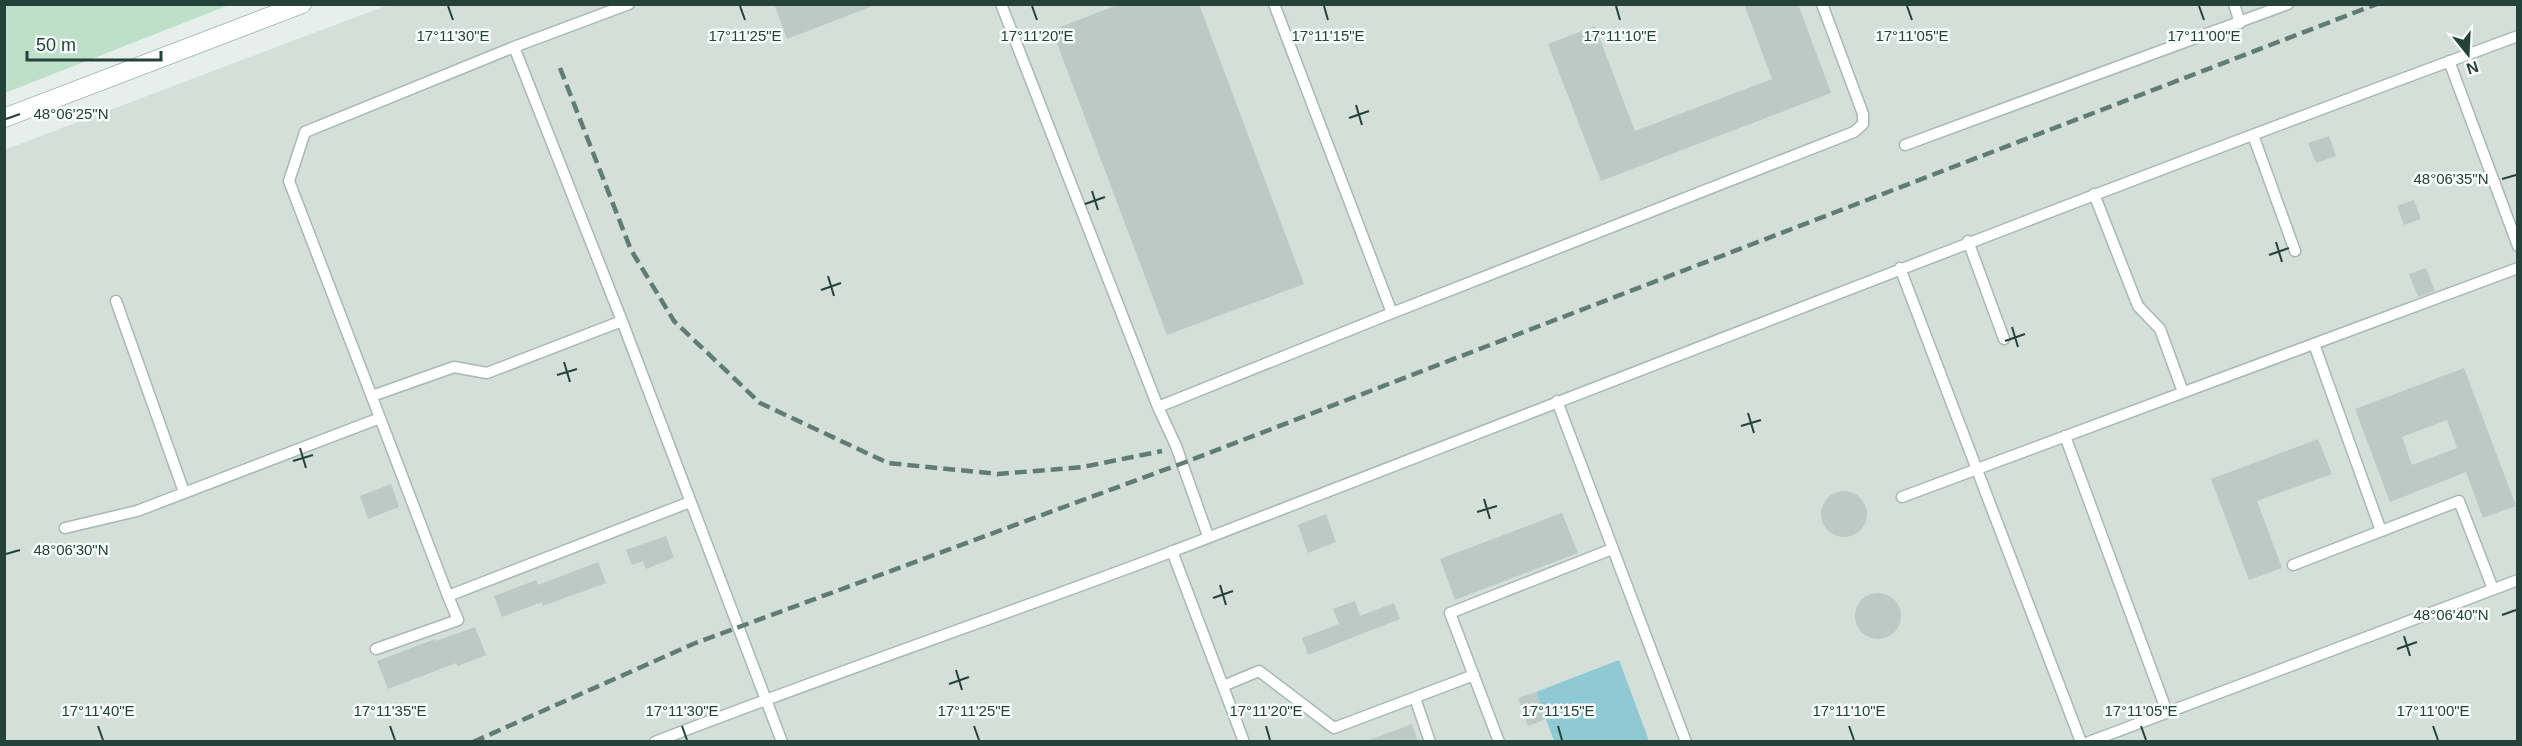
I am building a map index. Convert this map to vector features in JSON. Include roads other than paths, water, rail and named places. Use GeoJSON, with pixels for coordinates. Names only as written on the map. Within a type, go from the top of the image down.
{"type":"FeatureCollection","features":[{"type":"Feature","properties":{"kind":"street"},"geometry":{"type":"LineString","coordinates":[[4,118],[302,4]]}},
{"type":"Feature","properties":{"kind":"lane"},"geometry":{"type":"LineString","coordinates":[[376,649],[458,620],[289,181],[305,132],[514,47],[629,4]]}},
{"type":"Feature","properties":{"kind":"lane"},"geometry":{"type":"LineString","coordinates":[[1001,4],[1158,407],[1176,446],[1208,536]]}},
{"type":"Feature","properties":{"kind":"lane"},"geometry":{"type":"LineString","coordinates":[[1274,4],[1392,313]]}},
{"type":"Feature","properties":{"kind":"lane"},"geometry":{"type":"LineString","coordinates":[[1158,407],[1854,132],[1863,124],[1863,114],[1822,4]]}},
{"type":"Feature","properties":{"kind":"lane"},"geometry":{"type":"LineString","coordinates":[[2234,4],[2240,23]]}},
{"type":"Feature","properties":{"kind":"lane"},"geometry":{"type":"LineString","coordinates":[[1905,145],[2288,4]]}},
{"type":"Feature","properties":{"kind":"lane"},"geometry":{"type":"LineString","coordinates":[[655,741],[766,698],[1172,551],[1900,268],[2517,36]]}},
{"type":"Feature","properties":{"kind":"lane"},"geometry":{"type":"LineString","coordinates":[[514,47],[622,321],[782,741]]}},
{"type":"Feature","properties":{"kind":"lane"},"geometry":{"type":"LineString","coordinates":[[2449,61],[2517,246]]}},
{"type":"Feature","properties":{"kind":"lane"},"geometry":{"type":"LineString","coordinates":[[2253,135],[2295,251]]}},
{"type":"Feature","properties":{"kind":"lane"},"geometry":{"type":"LineString","coordinates":[[2094,194],[2138,306],[2160,328],[2183,392]]}},
{"type":"Feature","properties":{"kind":"lane"},"geometry":{"type":"LineString","coordinates":[[1968,242],[2004,339]]}},
{"type":"Feature","properties":{"kind":"lane"},"geometry":{"type":"LineString","coordinates":[[1900,268],[2081,741]]}},
{"type":"Feature","properties":{"kind":"lane"},"geometry":{"type":"LineString","coordinates":[[1902,497],[2517,268]]}},
{"type":"Feature","properties":{"kind":"lane"},"geometry":{"type":"LineString","coordinates":[[116,301],[184,492]]}},
{"type":"Feature","properties":{"kind":"lane"},"geometry":{"type":"LineString","coordinates":[[372,396],[454,367],[487,373],[622,321]]}},
{"type":"Feature","properties":{"kind":"lane"},"geometry":{"type":"LineString","coordinates":[[2314,344],[2381,531]]}},
{"type":"Feature","properties":{"kind":"lane"},"geometry":{"type":"LineString","coordinates":[[1557,400],[1686,741]]}},
{"type":"Feature","properties":{"kind":"lane"},"geometry":{"type":"LineString","coordinates":[[65,528],[137,511],[380,418]]}},
{"type":"Feature","properties":{"kind":"lane"},"geometry":{"type":"LineString","coordinates":[[2065,436],[2167,712]]}},
{"type":"Feature","properties":{"kind":"lane"},"geometry":{"type":"LineString","coordinates":[[2293,566],[2459,501],[2493,589]]}},
{"type":"Feature","properties":{"kind":"lane"},"geometry":{"type":"LineString","coordinates":[[448,596],[690,502]]}},
{"type":"Feature","properties":{"kind":"lane"},"geometry":{"type":"LineString","coordinates":[[1499,741],[1450,613],[1612,549]]}},
{"type":"Feature","properties":{"kind":"lane"},"geometry":{"type":"LineString","coordinates":[[1172,551],[1244,741]]}},
{"type":"Feature","properties":{"kind":"lane"},"geometry":{"type":"LineString","coordinates":[[2089,741],[2517,580]]}},
{"type":"Feature","properties":{"kind":"lane"},"geometry":{"type":"LineString","coordinates":[[1223,686],[1259,671],[1334,729],[1474,675]]}},
{"type":"Feature","properties":{"kind":"lane"},"geometry":{"type":"LineString","coordinates":[[1415,698],[1430,741]]}},
{"type":"Feature","properties":{"kind":"water"},"geometry":{"type":"Polygon","coordinates":[[[1619,660],[1649,741],[1554,741],[1536,692],[1619,660]]]}},
{"type":"Feature","properties":{"kind":"railway"},"geometry":{"type":"LineString","coordinates":[[473,742],[693,644],[1183,463],[2377,4]]}},
{"type":"Feature","properties":{"kind":"railway"},"geometry":{"type":"LineString","coordinates":[[560,68],[631,250],[674,321],[760,403],[888,463],[998,474],[1083,467],[1162,451]]}}]}
